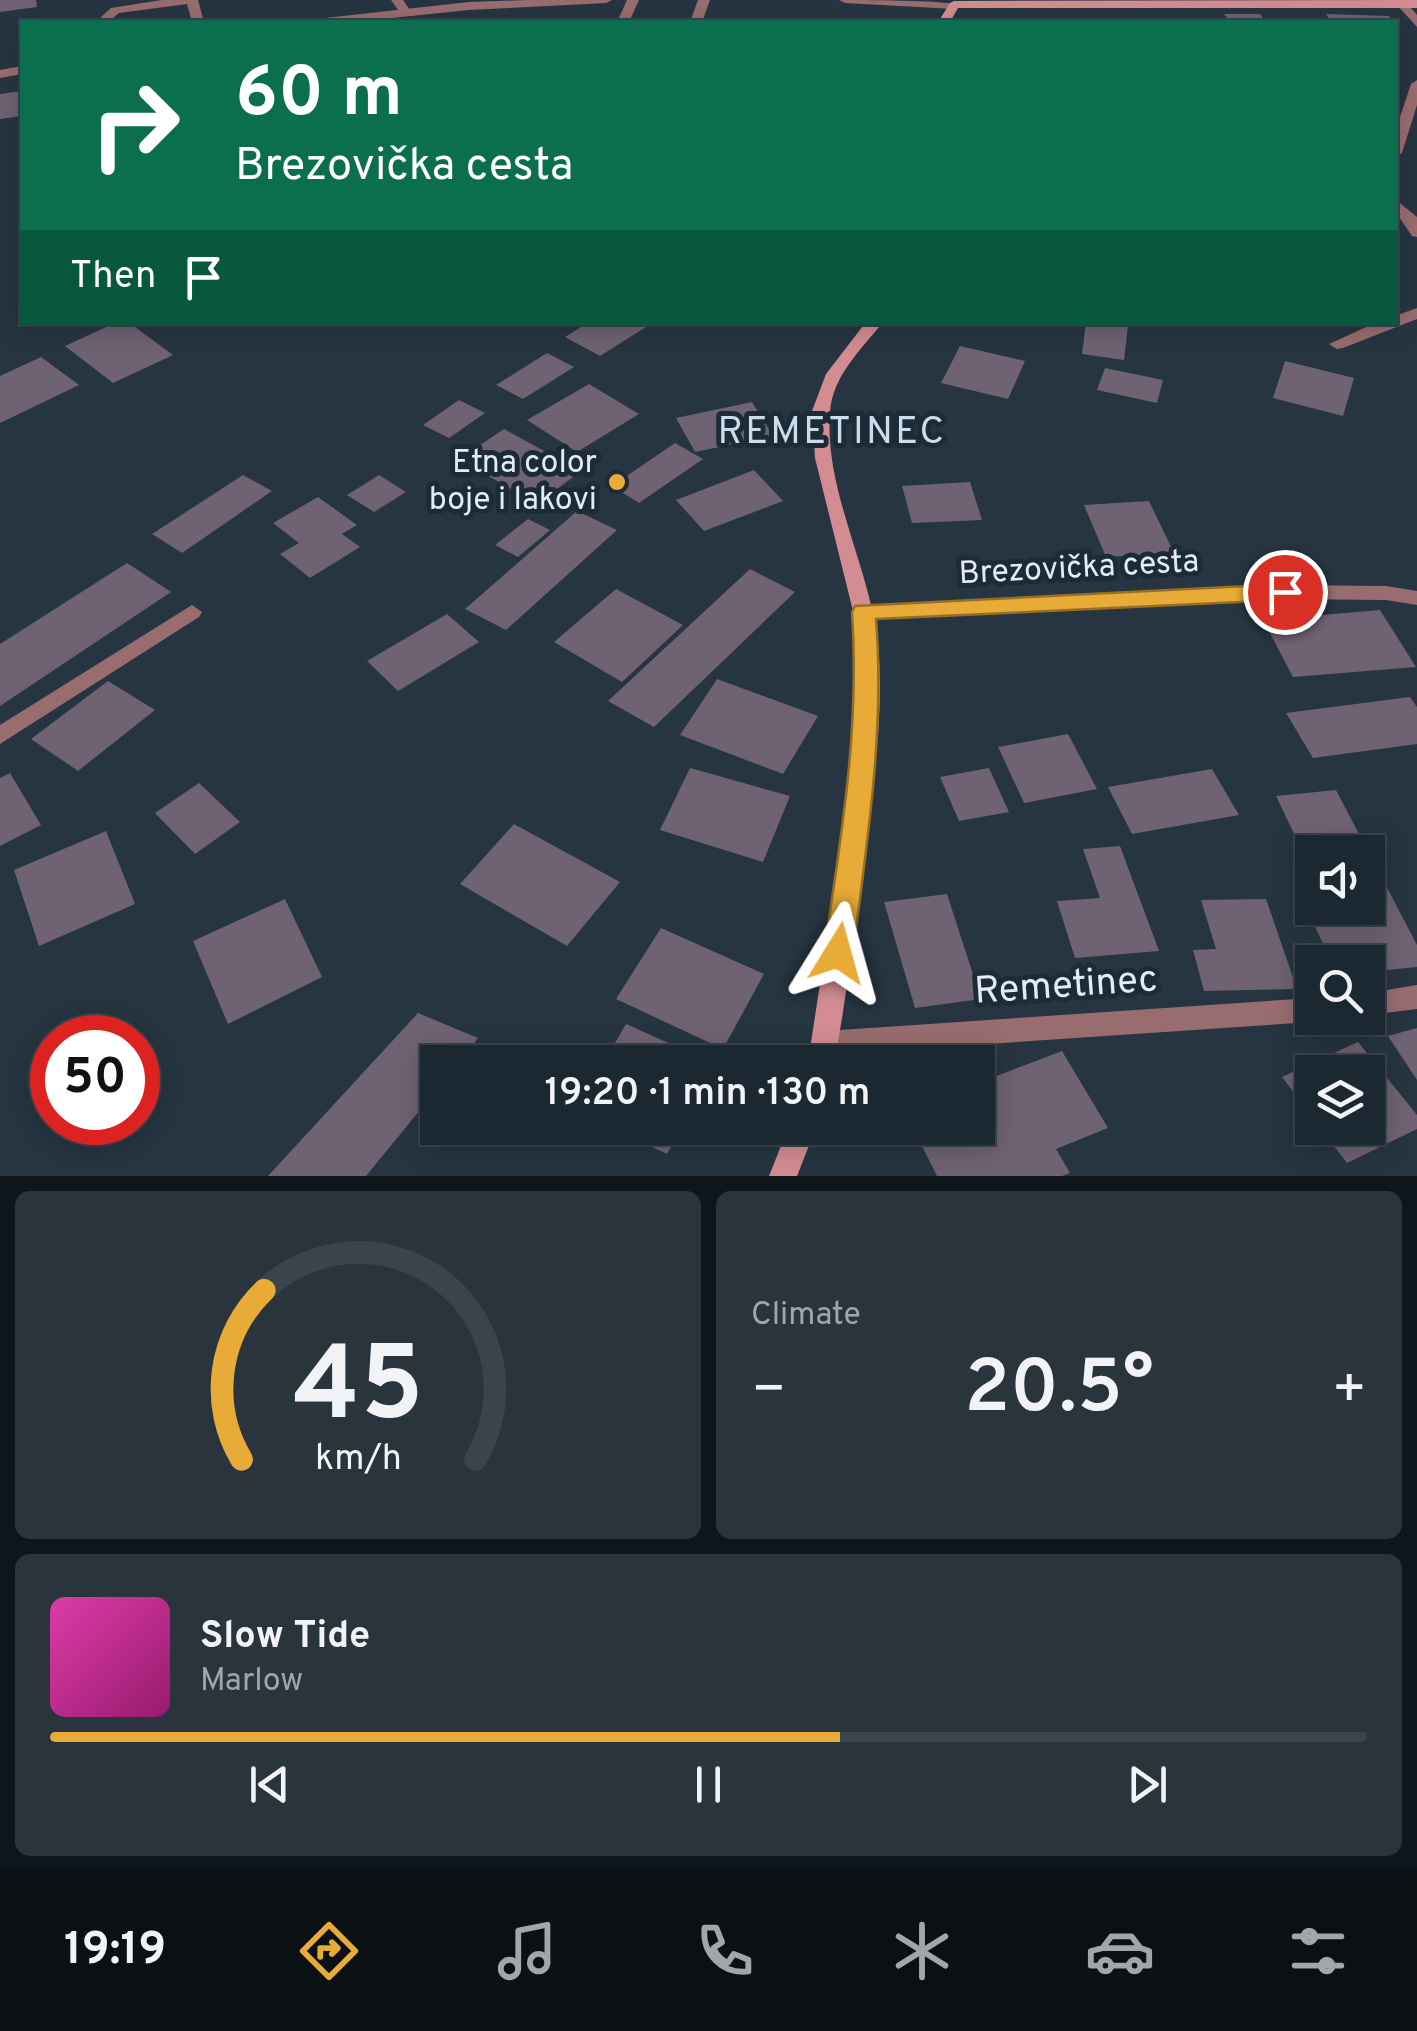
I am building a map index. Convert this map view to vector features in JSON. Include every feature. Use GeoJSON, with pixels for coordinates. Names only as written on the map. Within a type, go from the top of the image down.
{"type":"FeatureCollection","features":[{"type":"Feature","properties":{"kind":"main road"},"geometry":{"type":"LineString","coordinates":[[945,20],[954,6],[1417,4]]}},
{"type":"Feature","properties":{"kind":"main road"},"geometry":{"type":"LineString","coordinates":[[824,1045],[865,759],[869,684],[864,612],[830,480],[821,414],[825,392],[838,368],[874,325]]}},
{"type":"Feature","properties":{"kind":"main road"},"geometry":{"type":"LineString","coordinates":[[783,1176],[795,1145]]}},
{"type":"Feature","properties":{"kind":"street"},"geometry":{"type":"LineString","coordinates":[[108,20],[115,10],[190,0]]}},
{"type":"Feature","properties":{"kind":"street"},"geometry":{"type":"LineString","coordinates":[[398,0],[405,12]]}},
{"type":"Feature","properties":{"kind":"street"},"geometry":{"type":"LineString","coordinates":[[340,20],[405,12],[606,0]]}},
{"type":"Feature","properties":{"kind":"street"},"geometry":{"type":"LineString","coordinates":[[844,0],[954,6]]}},
{"type":"Feature","properties":{"kind":"street"},"geometry":{"type":"LineString","coordinates":[[1402,4],[1417,23]]}},
{"type":"Feature","properties":{"kind":"street"},"geometry":{"type":"LineString","coordinates":[[1398,144],[1417,84]]}},
{"type":"Feature","properties":{"kind":"street"},"geometry":{"type":"LineString","coordinates":[[1398,206],[1417,233]]}},
{"type":"Feature","properties":{"kind":"street"},"geometry":{"type":"LineString","coordinates":[[1337,344],[1386,325]]}},
{"type":"Feature","properties":{"kind":"street","name":"Brezovička cesta"},"geometry":{"type":"LineString","coordinates":[[864,612],[1285,592],[1386,592],[1417,598]]}},
{"type":"Feature","properties":{"kind":"street"},"geometry":{"type":"LineString","coordinates":[[0,736],[192,612]]}},
{"type":"Feature","properties":{"kind":"street"},"geometry":{"type":"LineString","coordinates":[[1385,1002],[1417,997]]}},
{"type":"Feature","properties":{"kind":"street","name":"Remetinec"},"geometry":{"type":"LineString","coordinates":[[914,1045],[1295,1011]]}},
{"type":"Feature","properties":{"kind":"building"},"geometry":{"type":"Polygon","coordinates":[[[0,0],[36,0],[37,7],[0,12],[0,0]]]}},
{"type":"Feature","properties":{"kind":"building"},"geometry":{"type":"Polygon","coordinates":[[[1224,14],[1260,14],[1264,20],[1228,20],[1224,14]]]}},
{"type":"Feature","properties":{"kind":"building"},"geometry":{"type":"Polygon","coordinates":[[[1326,14],[1389,16],[1392,20],[1330,20],[1326,14]]]}},
{"type":"Feature","properties":{"kind":"building"},"geometry":{"type":"Polygon","coordinates":[[[20,91],[20,116],[0,119],[0,94],[20,91]]]}},
{"type":"Feature","properties":{"kind":"building"},"geometry":{"type":"Polygon","coordinates":[[[110,325],[132,325],[173,355],[113,383],[65,346],[110,325]]]}},
{"type":"Feature","properties":{"kind":"building"},"geometry":{"type":"Polygon","coordinates":[[[584,325],[649,325],[600,356],[565,337],[584,325]]]}},
{"type":"Feature","properties":{"kind":"building"},"geometry":{"type":"Polygon","coordinates":[[[1086,325],[1128,326],[1124,360],[1082,354],[1086,325]]]}},
{"type":"Feature","properties":{"kind":"building"},"geometry":{"type":"Polygon","coordinates":[[[960,346],[1025,361],[1008,399],[941,383],[960,346]]]}},
{"type":"Feature","properties":{"kind":"building"},"geometry":{"type":"Polygon","coordinates":[[[547,353],[574,367],[523,399],[496,385],[547,353]]]}},
{"type":"Feature","properties":{"kind":"building"},"geometry":{"type":"Polygon","coordinates":[[[41,357],[79,385],[0,423],[0,376],[41,357]]]}},
{"type":"Feature","properties":{"kind":"building"},"geometry":{"type":"Polygon","coordinates":[[[1285,361],[1354,378],[1343,416],[1273,398],[1285,361]]]}},
{"type":"Feature","properties":{"kind":"building"},"geometry":{"type":"Polygon","coordinates":[[[1105,368],[1163,380],[1157,403],[1097,390],[1105,368]]]}},
{"type":"Feature","properties":{"kind":"building"},"geometry":{"type":"Polygon","coordinates":[[[589,384],[639,414],[577,452],[527,420],[589,384]]]}},
{"type":"Feature","properties":{"kind":"building"},"geometry":{"type":"Polygon","coordinates":[[[459,400],[485,413],[449,438],[423,425],[459,400]]]}},
{"type":"Feature","properties":{"kind":"building"},"geometry":{"type":"Polygon","coordinates":[[[752,402],[773,436],[695,452],[676,418],[752,402]]]}},
{"type":"Feature","properties":{"kind":"building"},"geometry":{"type":"Polygon","coordinates":[[[504,429],[581,471],[537,504],[459,459],[504,429]]]}},
{"type":"Feature","properties":{"kind":"building"},"geometry":{"type":"Polygon","coordinates":[[[675,443],[703,459],[639,503],[612,486],[675,443]]]}},
{"type":"Feature","properties":{"kind":"building"},"geometry":{"type":"Polygon","coordinates":[[[754,470],[783,501],[704,531],[676,500],[754,470]]]}},
{"type":"Feature","properties":{"kind":"building"},"geometry":{"type":"Polygon","coordinates":[[[243,475],[272,491],[182,553],[152,534],[243,475]]]}},
{"type":"Feature","properties":{"kind":"building"},"geometry":{"type":"Polygon","coordinates":[[[379,475],[406,492],[374,512],[347,495],[379,475]]]}},
{"type":"Feature","properties":{"kind":"building"},"geometry":{"type":"Polygon","coordinates":[[[970,482],[982,520],[912,523],[902,486],[970,482]]]}},
{"type":"Feature","properties":{"kind":"building"},"geometry":{"type":"Polygon","coordinates":[[[318,497],[357,525],[342,534],[360,547],[310,578],[280,554],[299,543],[273,523],[318,497]]]}},
{"type":"Feature","properties":{"kind":"building"},"geometry":{"type":"Polygon","coordinates":[[[1149,501],[1174,553],[1106,557],[1084,505],[1149,501]]]}},
{"type":"Feature","properties":{"kind":"building"},"geometry":{"type":"Polygon","coordinates":[[[577,511],[617,530],[506,630],[465,609],[577,511]]]}},
{"type":"Feature","properties":{"kind":"building"},"geometry":{"type":"Polygon","coordinates":[[[528,519],[550,530],[518,557],[495,545],[528,519]]]}},
{"type":"Feature","properties":{"kind":"building"},"geometry":{"type":"Polygon","coordinates":[[[127,563],[171,592],[0,706],[0,644],[127,563]]]}},
{"type":"Feature","properties":{"kind":"building"},"geometry":{"type":"Polygon","coordinates":[[[750,569],[795,592],[654,727],[608,701],[750,569]]]}},
{"type":"Feature","properties":{"kind":"building"},"geometry":{"type":"Polygon","coordinates":[[[616,589],[683,625],[622,682],[554,642],[616,589]]]}},
{"type":"Feature","properties":{"kind":"building"},"geometry":{"type":"Polygon","coordinates":[[[1380,610],[1416,667],[1293,677],[1263,620],[1380,610]]]}},
{"type":"Feature","properties":{"kind":"building"},"geometry":{"type":"Polygon","coordinates":[[[447,614],[479,642],[398,691],[367,661],[447,614]]]}},
{"type":"Feature","properties":{"kind":"building"},"geometry":{"type":"Polygon","coordinates":[[[717,679],[818,716],[783,774],[680,735],[717,679]]]}},
{"type":"Feature","properties":{"kind":"building"},"geometry":{"type":"Polygon","coordinates":[[[108,681],[155,710],[78,771],[31,739],[108,681]]]}},
{"type":"Feature","properties":{"kind":"building"},"geometry":{"type":"Polygon","coordinates":[[[1410,697],[1417,707],[1417,744],[1313,758],[1286,713],[1410,697]]]}},
{"type":"Feature","properties":{"kind":"building"},"geometry":{"type":"Polygon","coordinates":[[[1068,734],[1097,789],[1024,803],[998,747],[1068,734]]]}},
{"type":"Feature","properties":{"kind":"building"},"geometry":{"type":"Polygon","coordinates":[[[690,768],[790,796],[763,862],[660,830],[690,768]]]}},
{"type":"Feature","properties":{"kind":"building"},"geometry":{"type":"Polygon","coordinates":[[[989,768],[1009,812],[959,821],[940,777],[989,768]]]}},
{"type":"Feature","properties":{"kind":"building"},"geometry":{"type":"Polygon","coordinates":[[[1212,769],[1239,815],[1132,834],[1108,787],[1212,769]]]}},
{"type":"Feature","properties":{"kind":"building"},"geometry":{"type":"Polygon","coordinates":[[[10,773],[41,825],[0,846],[0,778],[10,773]]]}},
{"type":"Feature","properties":{"kind":"building"},"geometry":{"type":"Polygon","coordinates":[[[199,783],[240,822],[195,854],[155,813],[199,783]]]}},
{"type":"Feature","properties":{"kind":"building"},"geometry":{"type":"Polygon","coordinates":[[[1336,790],[1360,835],[1295,836],[1276,796],[1336,790]]]}},
{"type":"Feature","properties":{"kind":"building"},"geometry":{"type":"Polygon","coordinates":[[[514,824],[620,882],[567,946],[460,884],[514,824]]]}},
{"type":"Feature","properties":{"kind":"building"},"geometry":{"type":"Polygon","coordinates":[[[106,831],[135,904],[39,946],[14,870],[106,831]]]}},
{"type":"Feature","properties":{"kind":"building"},"geometry":{"type":"Polygon","coordinates":[[[1120,846],[1159,951],[1075,958],[1057,901],[1100,898],[1083,849],[1120,846]]]}},
{"type":"Feature","properties":{"kind":"building"},"geometry":{"type":"Polygon","coordinates":[[[1385,884],[1417,945],[1417,967],[1385,970],[1385,945],[1324,945],[1314,925],[1385,925],[1385,884]]]}},
{"type":"Feature","properties":{"kind":"building"},"geometry":{"type":"Polygon","coordinates":[[[947,894],[981,999],[915,1008],[884,902],[947,894]]]}},
{"type":"Feature","properties":{"kind":"building"},"geometry":{"type":"Polygon","coordinates":[[[285,899],[322,977],[228,1024],[193,941],[285,899]]]}},
{"type":"Feature","properties":{"kind":"building"},"geometry":{"type":"Polygon","coordinates":[[[1266,899],[1295,989],[1204,991],[1193,950],[1216,949],[1201,900],[1266,899]]]}},
{"type":"Feature","properties":{"kind":"building"},"geometry":{"type":"Polygon","coordinates":[[[661,928],[764,974],[725,1045],[714,1045],[616,999],[661,928]]]}},
{"type":"Feature","properties":{"kind":"building"},"geometry":{"type":"Polygon","coordinates":[[[418,1013],[478,1038],[472,1045],[420,1045],[420,1110],[366,1176],[268,1176],[418,1013]]]}},
{"type":"Feature","properties":{"kind":"building"},"geometry":{"type":"Polygon","coordinates":[[[626,1024],[673,1045],[614,1045],[626,1024]]]}},
{"type":"Feature","properties":{"kind":"building"},"geometry":{"type":"Polygon","coordinates":[[[1417,1028],[1417,1080],[1388,1036],[1417,1028]]]}},
{"type":"Feature","properties":{"kind":"building"},"geometry":{"type":"Polygon","coordinates":[[[1358,1042],[1369,1055],[1330,1055],[1358,1042]]]}},
{"type":"Feature","properties":{"kind":"building"},"geometry":{"type":"Polygon","coordinates":[[[1062,1051],[1108,1128],[1056,1149],[1070,1173],[1062,1176],[937,1176],[922,1145],[995,1145],[995,1077],[1062,1051]]]}},
{"type":"Feature","properties":{"kind":"building"},"geometry":{"type":"Polygon","coordinates":[[[1295,1071],[1295,1094],[1282,1077],[1295,1071]]]}},
{"type":"Feature","properties":{"kind":"building"},"geometry":{"type":"Polygon","coordinates":[[[1385,1075],[1417,1115],[1417,1129],[1385,1145],[1385,1075]]]}},
{"type":"Feature","properties":{"kind":"building"},"geometry":{"type":"Polygon","coordinates":[[[648,1145],[672,1145],[667,1154],[648,1145]]]}},
{"type":"Feature","properties":{"kind":"building"},"geometry":{"type":"Polygon","coordinates":[[[1333,1145],[1384,1145],[1347,1163],[1333,1145]]]}},
{"type":"Feature","properties":{"kind":"place","name":"Etna color boje i lakovi"},"geometry":{"type":"Point","coordinates":[617,482]}},
{"type":"Feature","properties":{"kind":"district","name":"REMETINEC"},"geometry":{"type":"Point","coordinates":[832,433]}},
{"type":"Feature","properties":{"kind":"route"},"geometry":{"type":"LineString","coordinates":[[838,953],[865,759],[869,684],[864,612],[1285,592]]}}]}
